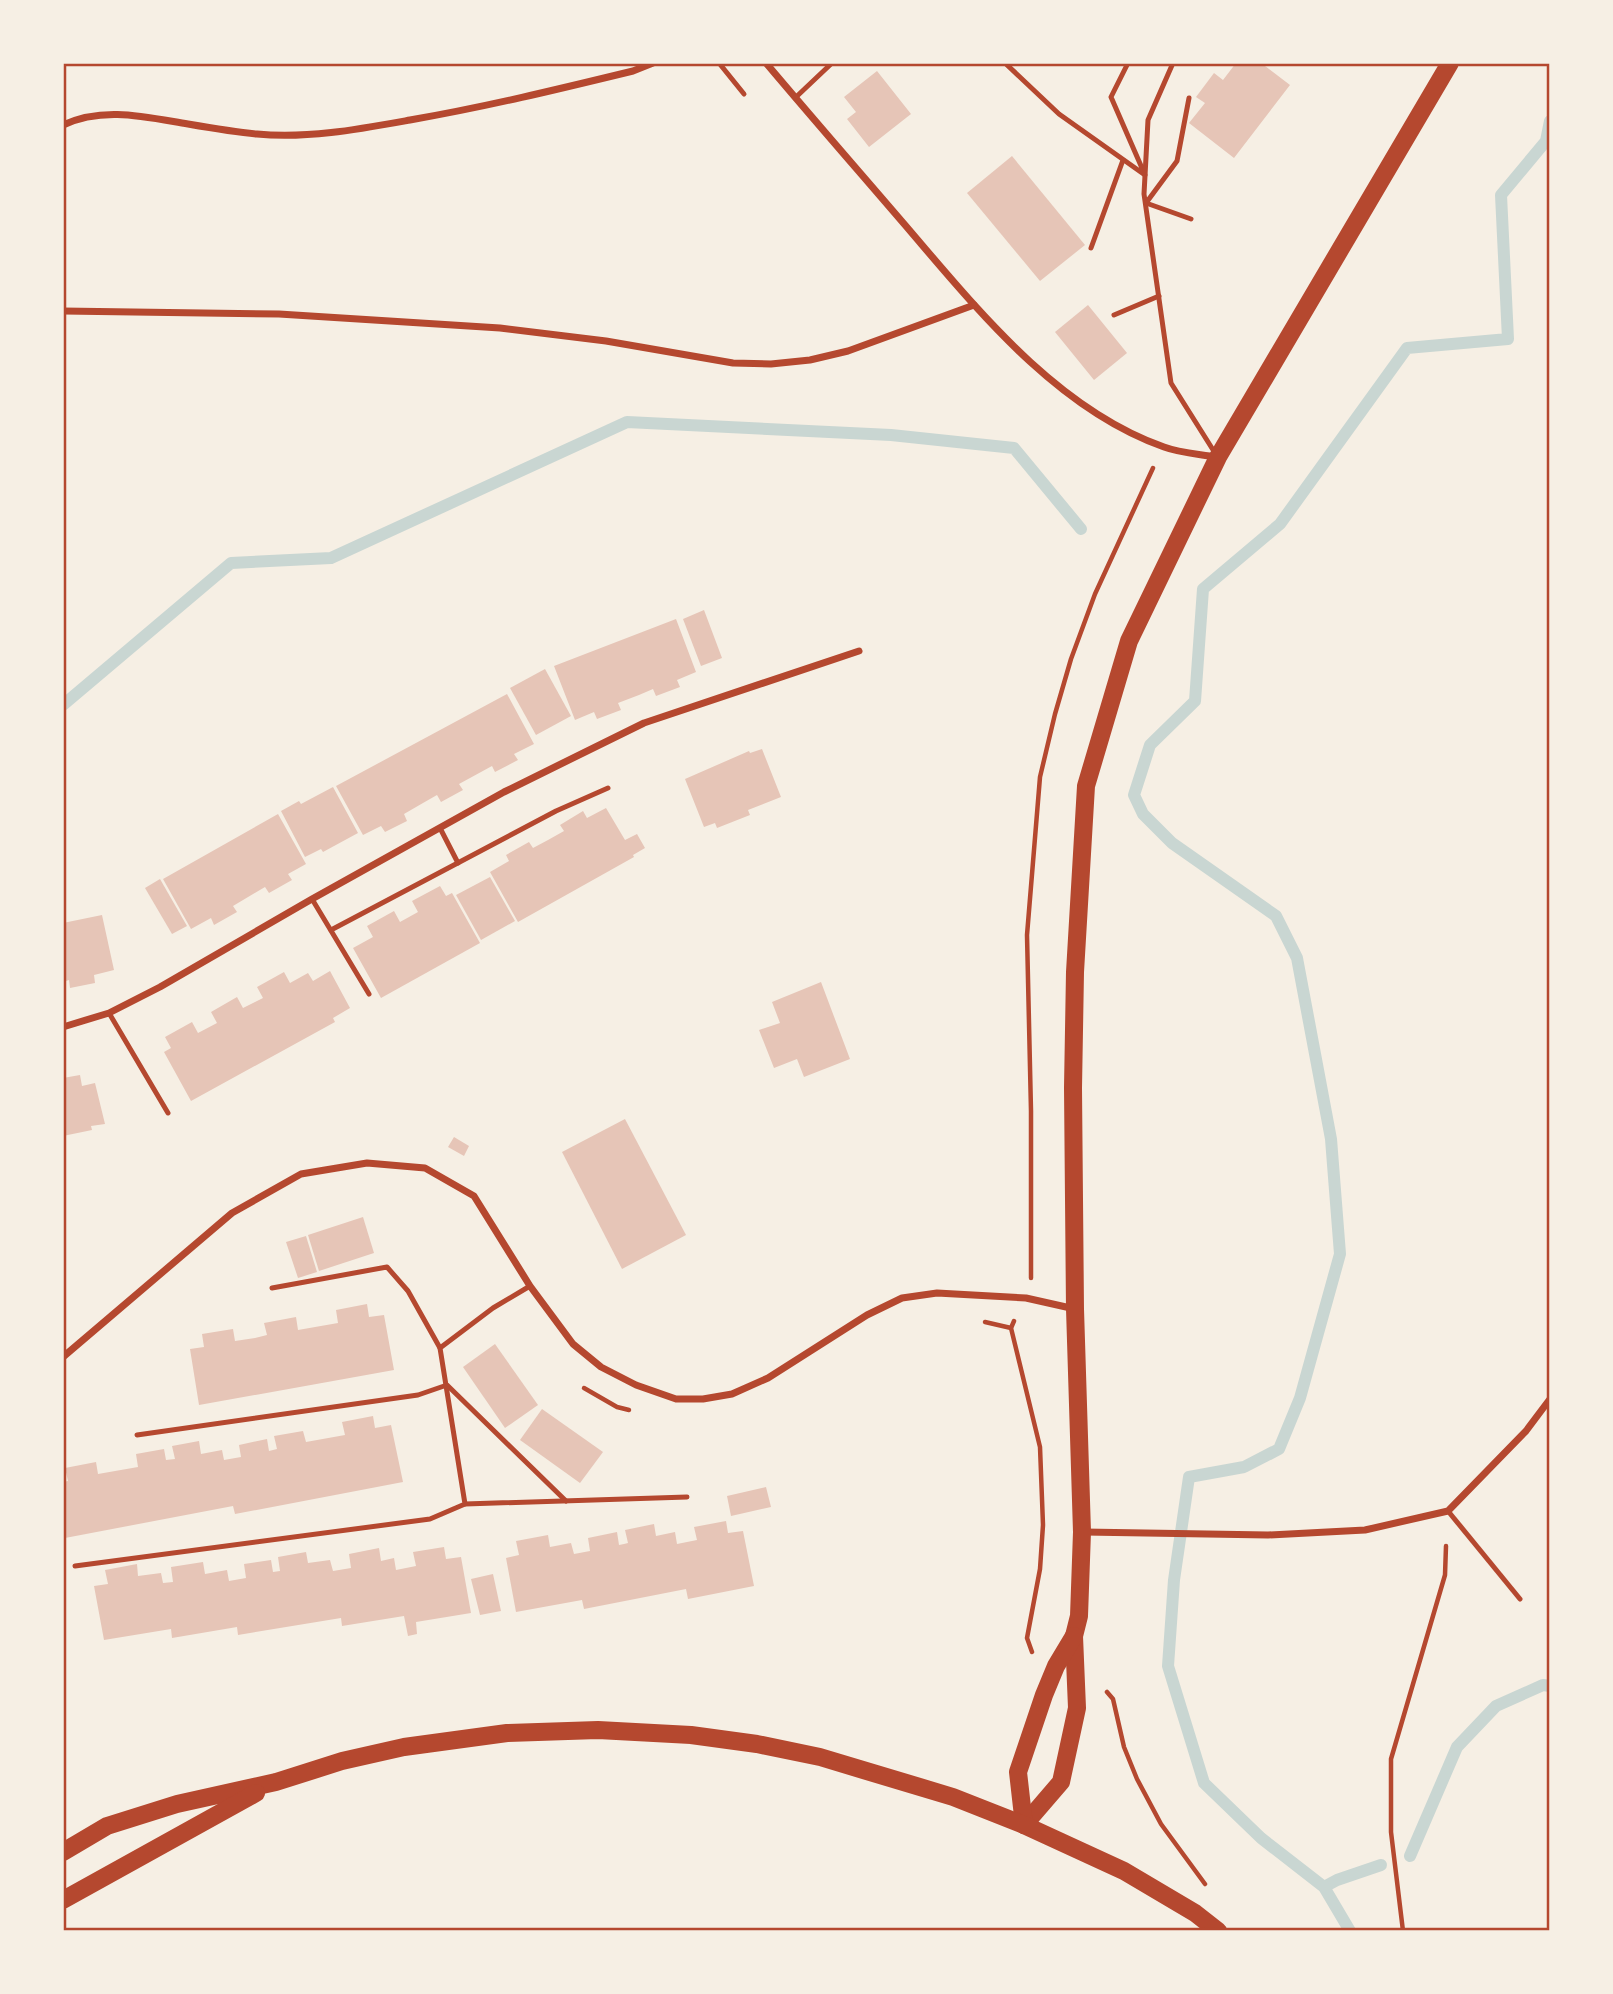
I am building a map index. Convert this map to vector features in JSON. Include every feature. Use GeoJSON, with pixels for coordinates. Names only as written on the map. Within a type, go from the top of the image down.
{"type":"FeatureCollection","features":[{"type":"Feature","properties":{"kind":"main road"},"geometry":{"type":"LineString","coordinates":[[1024,1825],[1061,1782],[1077,1708],[1074,1636],[1079,1616],[1082,1532],[1075,1309],[1073,1075],[1086,786],[1129,641],[1218,457],[1450,63]]}},
{"type":"Feature","properties":{"kind":"main road"},"geometry":{"type":"LineString","coordinates":[[1024,1825],[1018,1772],[1056,1666],[1074,1636]]}},
{"type":"Feature","properties":{"kind":"main road"},"geometry":{"type":"LineString","coordinates":[[63,1852],[107,1826],[177,1804],[276,1782],[342,1761],[404,1747],[454,1738],[507,1733],[598,1730],[691,1735],[757,1744],[820,1758],[940,1793],[1024,1825],[1124,1871],[1195,1913],[1218,1931]]}},
{"type":"Feature","properties":{"kind":"main road"},"geometry":{"type":"LineString","coordinates":[[63,1900],[276,1782]]}},
{"type":"Feature","properties":{"kind":"street"},"geometry":{"type":"LineString","coordinates":[[63,125],[75,119],[106,113],[137,115],[261,134],[311,134],[361,129],[481,107],[633,71],[653,63]]}},
{"type":"Feature","properties":{"kind":"street"},"geometry":{"type":"LineString","coordinates":[[766,63],[974,305],[1025,358],[1108,420],[1165,447],[1218,457]]}},
{"type":"Feature","properties":{"kind":"street"},"geometry":{"type":"LineString","coordinates":[[63,311],[279,314],[500,328],[606,341],[733,363],[771,365],[848,351],[974,305]]}},
{"type":"Feature","properties":{"kind":"street"},"geometry":{"type":"LineString","coordinates":[[63,1027],[109,1013],[160,987],[504,792],[644,723],[859,651]]}},
{"type":"Feature","properties":{"kind":"street"},"geometry":{"type":"LineString","coordinates":[[63,1357],[232,1213],[302,1174],[368,1163],[425,1168],[474,1196],[530,1286],[573,1344],[601,1367],[636,1385],[676,1399],[703,1399],[732,1394],[802,1359],[867,1315],[902,1298],[937,1293],[1014,1297],[1075,1309]]}},
{"type":"Feature","properties":{"kind":"street"},"geometry":{"type":"LineString","coordinates":[[1082,1532],[1268,1535],[1365,1530],[1448,1511],[1526,1431],[1550,1399]]}},
{"type":"Feature","properties":{"kind":"lane"},"geometry":{"type":"LineString","coordinates":[[719,63],[744,94]]}},
{"type":"Feature","properties":{"kind":"lane"},"geometry":{"type":"LineString","coordinates":[[795,98],[832,63]]}},
{"type":"Feature","properties":{"kind":"lane"},"geometry":{"type":"LineString","coordinates":[[1005,63],[1059,114],[1145,176]]}},
{"type":"Feature","properties":{"kind":"lane"},"geometry":{"type":"LineString","coordinates":[[1128,63],[1111,97],[1145,176]]}},
{"type":"Feature","properties":{"kind":"lane"},"geometry":{"type":"LineString","coordinates":[[1173,63],[1148,120],[1146,203],[1171,383],[1218,457]]}},
{"type":"Feature","properties":{"kind":"lane"},"geometry":{"type":"LineString","coordinates":[[1146,203],[1177,161],[1189,98]]}},
{"type":"Feature","properties":{"kind":"lane"},"geometry":{"type":"LineString","coordinates":[[1091,248],[1123,160]]}},
{"type":"Feature","properties":{"kind":"lane"},"geometry":{"type":"LineString","coordinates":[[1146,203],[1191,219]]}},
{"type":"Feature","properties":{"kind":"lane"},"geometry":{"type":"LineString","coordinates":[[1114,316],[1159,296]]}},
{"type":"Feature","properties":{"kind":"lane"},"geometry":{"type":"LineString","coordinates":[[331,930],[556,811],[608,788]]}},
{"type":"Feature","properties":{"kind":"lane"},"geometry":{"type":"LineString","coordinates":[[440,828],[458,863]]}},
{"type":"Feature","properties":{"kind":"lane"},"geometry":{"type":"LineString","coordinates":[[312,899],[369,994]]}},
{"type":"Feature","properties":{"kind":"lane"},"geometry":{"type":"LineString","coordinates":[[109,1013],[168,1113]]}},
{"type":"Feature","properties":{"kind":"lane"},"geometry":{"type":"LineString","coordinates":[[272,1288],[387,1267],[408,1291],[440,1348],[466,1504]]}},
{"type":"Feature","properties":{"kind":"lane"},"geometry":{"type":"LineString","coordinates":[[440,1348],[493,1308],[530,1286]]}},
{"type":"Feature","properties":{"kind":"lane"},"geometry":{"type":"LineString","coordinates":[[137,1436],[418,1395],[447,1385]]}},
{"type":"Feature","properties":{"kind":"lane"},"geometry":{"type":"LineString","coordinates":[[447,1385],[566,1501]]}},
{"type":"Feature","properties":{"kind":"lane"},"geometry":{"type":"LineString","coordinates":[[75,1566],[430,1519],[466,1504],[687,1497]]}},
{"type":"Feature","properties":{"kind":"lane"},"geometry":{"type":"LineString","coordinates":[[1448,1511],[1520,1600]]}},
{"type":"Feature","properties":{"kind":"path"},"geometry":{"type":"LineString","coordinates":[[1403,1931],[1391,1832],[1391,1759],[1445,1576],[1448,1511]]}},
{"type":"Feature","properties":{"kind":"path"},"geometry":{"type":"LineString","coordinates":[[1099,1685],[1113,1699],[1124,1747],[1136,1779],[1161,1824],[1200,1875],[1205,1884],[1204,1895]]}},
{"type":"Feature","properties":{"kind":"building"},"geometry":{"type":"Polygon","coordinates":[[[1236,63],[1261,63],[1290,85],[1234,158],[1189,123],[1205,103],[1196,97],[1214,73],[1223,80],[1236,63]]]}},
{"type":"Feature","properties":{"kind":"building"},"geometry":{"type":"Polygon","coordinates":[[[877,71],[911,114],[869,147],[847,119],[856,112],[844,97],[877,71]]]}},
{"type":"Feature","properties":{"kind":"building"},"geometry":{"type":"Polygon","coordinates":[[[1012,156],[1085,245],[1040,281],[967,193],[1012,156]]]}},
{"type":"Feature","properties":{"kind":"building"},"geometry":{"type":"Polygon","coordinates":[[[1088,305],[1127,353],[1094,380],[1055,332],[1088,305]]]}},
{"type":"Feature","properties":{"kind":"building"},"geometry":{"type":"Polygon","coordinates":[[[704,610],[722,658],[701,666],[683,619],[704,610]]]}},
{"type":"Feature","properties":{"kind":"building"},"geometry":{"type":"Polygon","coordinates":[[[676,619],[696,672],[677,680],[680,687],[656,696],[653,689],[618,703],[621,710],[597,719],[594,712],[575,720],[554,666],[676,619]]]}},
{"type":"Feature","properties":{"kind":"building"},"geometry":{"type":"Polygon","coordinates":[[[545,669],[571,716],[536,735],[510,688],[545,669]]]}},
{"type":"Feature","properties":{"kind":"building"},"geometry":{"type":"Polygon","coordinates":[[[507,694],[534,744],[514,754],[518,760],[495,772],[492,766],[459,784],[463,790],[441,802],[437,795],[404,814],[407,821],[385,832],[381,826],[363,835],[336,786],[507,694]]]}},
{"type":"Feature","properties":{"kind":"building"},"geometry":{"type":"Polygon","coordinates":[[[762,749],[781,797],[748,810],[750,815],[717,828],[715,823],[704,827],[685,779],[749,751],[750,753],[762,749]]]}},
{"type":"Feature","properties":{"kind":"building"},"geometry":{"type":"Polygon","coordinates":[[[333,787],[358,833],[323,852],[321,849],[305,857],[281,811],[333,787]]]}},
{"type":"Feature","properties":{"kind":"building"},"geometry":{"type":"Polygon","coordinates":[[[606,808],[625,840],[637,834],[645,848],[633,855],[634,857],[518,922],[490,872],[509,861],[506,855],[529,842],[533,848],[564,831],[560,825],[583,811],[587,818],[606,808]]]}},
{"type":"Feature","properties":{"kind":"building"},"geometry":{"type":"Polygon","coordinates":[[[278,814],[306,864],[288,874],[292,880],[269,893],[265,887],[233,906],[237,912],[214,925],[211,918],[191,929],[163,879],[278,814]]]}},
{"type":"Feature","properties":{"kind":"building"},"geometry":{"type":"Polygon","coordinates":[[[490,877],[515,921],[481,940],[456,895],[490,877]]]}},
{"type":"Feature","properties":{"kind":"building"},"geometry":{"type":"Polygon","coordinates":[[[160,879],[187,926],[172,934],[145,888],[160,879]]]}},
{"type":"Feature","properties":{"kind":"building"},"geometry":{"type":"Polygon","coordinates":[[[440,886],[446,896],[452,893],[480,943],[381,998],[353,948],[373,937],[367,926],[394,911],[400,922],[418,912],[412,901],[440,886]]]}},
{"type":"Feature","properties":{"kind":"building"},"geometry":{"type":"Polygon","coordinates":[[[102,915],[114,970],[94,975],[95,983],[70,988],[69,980],[63,982],[63,923],[102,915]]]}},
{"type":"Feature","properties":{"kind":"building"},"geometry":{"type":"Polygon","coordinates":[[[330,971],[350,1008],[333,1018],[335,1022],[191,1101],[164,1052],[171,1048],[165,1037],[192,1022],[198,1033],[217,1023],[211,1012],[237,997],[243,1008],[263,998],[257,987],[284,972],[290,983],[308,973],[313,981],[330,971]]]}},
{"type":"Feature","properties":{"kind":"building"},"geometry":{"type":"Polygon","coordinates":[[[821,982],[850,1059],[804,1077],[797,1059],[774,1068],[759,1030],[780,1023],[772,1002],[821,982]]]}},
{"type":"Feature","properties":{"kind":"building"},"geometry":{"type":"Polygon","coordinates":[[[80,1075],[82,1086],[95,1083],[105,1124],[91,1126],[92,1130],[63,1136],[63,1078],[80,1075]]]}},
{"type":"Feature","properties":{"kind":"building"},"geometry":{"type":"Polygon","coordinates":[[[625,1119],[686,1235],[622,1269],[562,1152],[625,1119]]]}},
{"type":"Feature","properties":{"kind":"building"},"geometry":{"type":"Polygon","coordinates":[[[454,1137],[469,1146],[464,1156],[448,1147],[454,1137]]]}},
{"type":"Feature","properties":{"kind":"building"},"geometry":{"type":"Polygon","coordinates":[[[363,1217],[374,1253],[319,1271],[308,1235],[363,1217]]]}},
{"type":"Feature","properties":{"kind":"building"},"geometry":{"type":"Polygon","coordinates":[[[306,1236],[317,1272],[298,1278],[286,1242],[306,1236]]]}},
{"type":"Feature","properties":{"kind":"building"},"geometry":{"type":"Polygon","coordinates":[[[367,1304],[369,1317],[384,1315],[394,1370],[199,1405],[190,1349],[204,1347],[202,1334],[233,1329],[235,1341],[267,1335],[264,1323],[296,1317],[298,1330],[338,1323],[336,1310],[367,1304]]]}},
{"type":"Feature","properties":{"kind":"building"},"geometry":{"type":"Polygon","coordinates":[[[495,1344],[538,1405],[505,1428],[463,1367],[495,1344]]]}},
{"type":"Feature","properties":{"kind":"building"},"geometry":{"type":"Polygon","coordinates":[[[542,1409],[603,1452],[580,1483],[520,1440],[542,1409]]]}},
{"type":"Feature","properties":{"kind":"building"},"geometry":{"type":"Polygon","coordinates":[[[373,1416],[375,1428],[391,1425],[403,1482],[235,1514],[233,1506],[65,1538],[63,1482],[68,1481],[65,1468],[96,1462],[98,1474],[138,1467],[136,1454],[164,1449],[166,1460],[175,1459],[172,1446],[199,1441],[201,1454],[222,1450],[224,1460],[241,1457],[239,1445],[267,1439],[269,1451],[277,1449],[274,1436],[303,1431],[306,1442],[345,1435],[342,1422],[373,1416]]]}},
{"type":"Feature","properties":{"kind":"building"},"geometry":{"type":"Polygon","coordinates":[[[766,1487],[771,1507],[731,1516],[727,1496],[766,1487]]]}},
{"type":"Feature","properties":{"kind":"building"},"geometry":{"type":"Polygon","coordinates":[[[726,1521],[728,1533],[743,1531],[754,1586],[688,1599],[686,1589],[584,1609],[582,1600],[516,1612],[506,1558],[519,1555],[516,1541],[548,1535],[550,1547],[571,1543],[574,1554],[590,1551],[588,1538],[617,1532],[619,1545],[624,1544],[628,1543],[625,1530],[654,1524],[656,1536],[675,1532],[677,1544],[697,1540],[694,1527],[726,1521]]]}},
{"type":"Feature","properties":{"kind":"building"},"geometry":{"type":"Polygon","coordinates":[[[444,1547],[446,1559],[461,1557],[471,1613],[416,1622],[417,1634],[408,1636],[404,1616],[342,1626],[341,1618],[238,1635],[237,1627],[172,1638],[171,1629],[104,1640],[94,1586],[108,1584],[105,1570],[137,1564],[138,1576],[161,1573],[163,1583],[173,1582],[171,1567],[203,1562],[205,1574],[227,1570],[229,1581],[246,1578],[244,1564],[271,1560],[273,1572],[280,1571],[278,1557],[306,1552],[308,1563],[330,1560],[333,1571],[351,1568],[349,1554],[379,1548],[381,1561],[394,1558],[396,1570],[416,1566],[413,1552],[444,1547]]]}},
{"type":"Feature","properties":{"kind":"building"},"geometry":{"type":"Polygon","coordinates":[[[493,1574],[501,1611],[480,1615],[471,1579],[493,1574]]]}},
{"type":"Feature","properties":{"kind":"waterway"},"geometry":{"type":"LineString","coordinates":[[1350,1931],[1324,1887],[1261,1838],[1204,1783],[1168,1666],[1174,1580],[1189,1477],[1244,1467],[1279,1449],[1300,1398],[1340,1254],[1331,1139],[1297,958],[1276,916],[1172,843],[1143,814],[1134,795],[1150,745],[1195,701],[1203,589],[1280,524],[1407,348],[1508,339],[1501,195],[1546,141],[1550,121]]}},
{"type":"Feature","properties":{"kind":"waterway"},"geometry":{"type":"LineString","coordinates":[[63,705],[231,563],[331,558],[627,422],[891,435],[1014,448],[1081,529]]}},
{"type":"Feature","properties":{"kind":"waterway"},"geometry":{"type":"LineString","coordinates":[[1410,1856],[1457,1747],[1496,1706],[1543,1685],[1550,1686]]}},
{"type":"Feature","properties":{"kind":"waterway"},"geometry":{"type":"LineString","coordinates":[[1324,1887],[1381,1865]]}}]}
